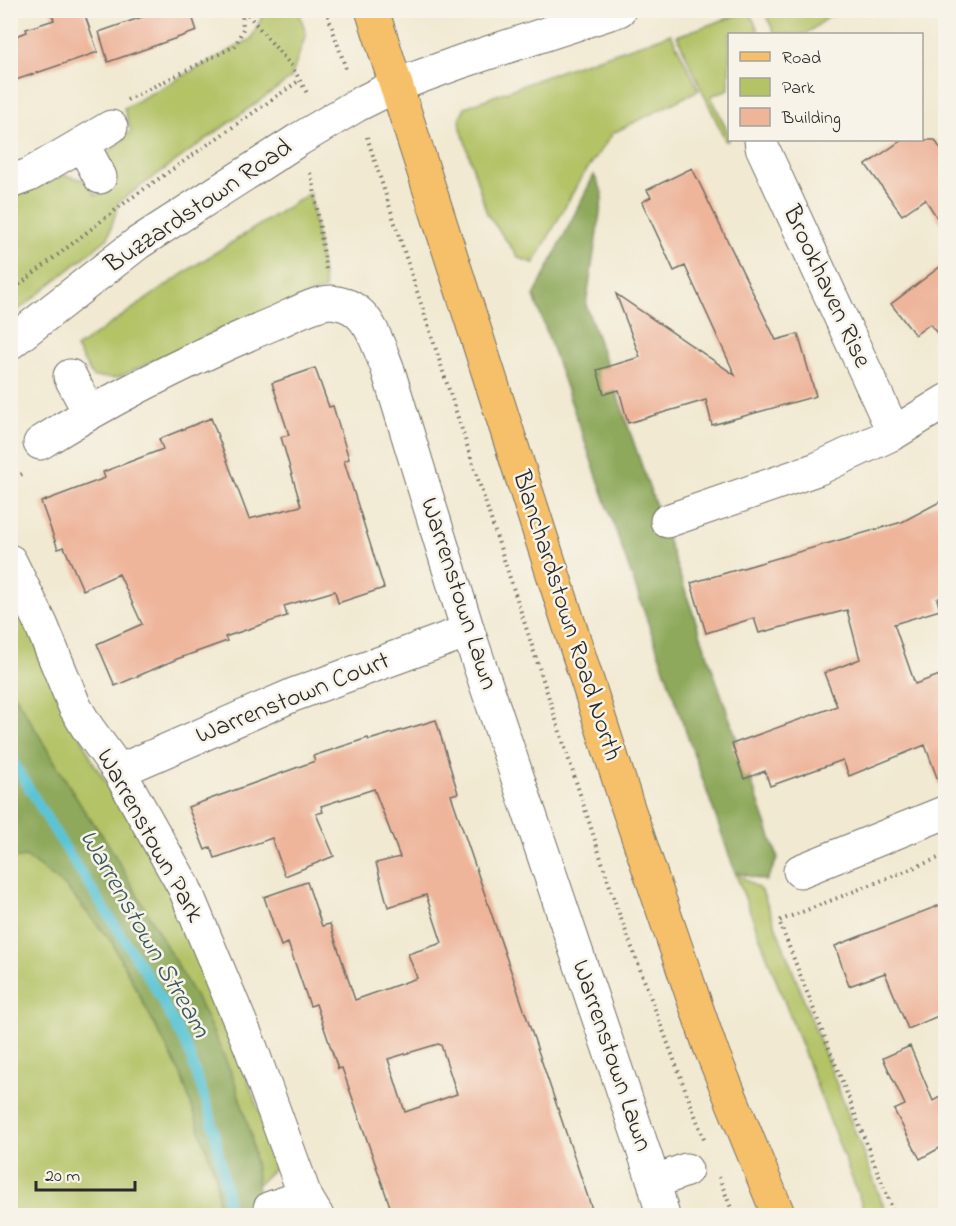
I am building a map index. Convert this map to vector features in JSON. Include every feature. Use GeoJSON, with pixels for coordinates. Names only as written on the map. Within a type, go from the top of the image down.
{"type":"FeatureCollection","features":[{"type":"Feature","properties":{"kind":"main road","name":"Blanchardstown Road North"},"geometry":{"type":"LineString","coordinates":[[372,10],[634,827],[710,1047],[779,1215]]}},
{"type":"Feature","properties":{"kind":"street","name":"Buzzardstown Road"},"geometry":{"type":"LineString","coordinates":[[10,343],[138,243],[357,105],[397,85],[460,62],[618,10]]}},
{"type":"Feature","properties":{"kind":"street"},"geometry":{"type":"LineString","coordinates":[[10,182],[29,175],[83,145],[117,115]]}},
{"type":"Feature","properties":{"kind":"street","name":"Brookhaven Rise"},"geometry":{"type":"LineString","coordinates":[[761,141],[894,433]]}},
{"type":"Feature","properties":{"kind":"street"},"geometry":{"type":"LineString","coordinates":[[83,145],[100,177]]}},
{"type":"Feature","properties":{"kind":"street"},"geometry":{"type":"LineString","coordinates":[[34,457],[89,412],[217,348],[303,311],[332,302]]}},
{"type":"Feature","properties":{"kind":"street","name":"Warrenstown Lawn"},"geometry":{"type":"LineString","coordinates":[[332,302],[347,305],[362,316],[371,328],[387,367],[468,631],[654,1182],[663,1215]]}},
{"type":"Feature","properties":{"kind":"street"},"geometry":{"type":"LineString","coordinates":[[70,376],[89,412]]}},
{"type":"Feature","properties":{"kind":"street"},"geometry":{"type":"LineString","coordinates":[[667,521],[813,470],[894,433],[945,401]]}},
{"type":"Feature","properties":{"kind":"street","name":"Warrenstown Park"},"geometry":{"type":"LineString","coordinates":[[10,561],[41,624],[75,707],[119,771],[184,887],[251,1048],[311,1205]]}},
{"type":"Feature","properties":{"kind":"street","name":"Warrenstown Court"},"geometry":{"type":"LineString","coordinates":[[119,771],[293,695],[468,631]]}},
{"type":"Feature","properties":{"kind":"street"},"geometry":{"type":"LineString","coordinates":[[800,872],[945,812]]}},
{"type":"Feature","properties":{"kind":"street"},"geometry":{"type":"LineString","coordinates":[[654,1182],[704,1164]]}},
{"type":"Feature","properties":{"kind":"street"},"geometry":{"type":"LineString","coordinates":[[270,1208],[311,1205]]}},
{"type":"Feature","properties":{"kind":"path"},"geometry":{"type":"LineString","coordinates":[[243,10],[293,68],[300,80],[311,132],[313,182],[332,302]]}},
{"type":"Feature","properties":{"kind":"path"},"geometry":{"type":"LineString","coordinates":[[117,115],[236,46],[243,29],[243,10]]}},
{"type":"Feature","properties":{"kind":"path"},"geometry":{"type":"LineString","coordinates":[[326,10],[617,908],[704,1164],[734,1215]]}},
{"type":"Feature","properties":{"kind":"path"},"geometry":{"type":"LineString","coordinates":[[10,292],[127,201],[300,80]]}},
{"type":"Feature","properties":{"kind":"path"},"geometry":{"type":"LineString","coordinates":[[10,480],[34,457]]}},
{"type":"Feature","properties":{"kind":"path"},"geometry":{"type":"LineString","coordinates":[[895,1215],[779,921],[945,855]]}},
{"type":"Feature","properties":{"kind":"green space"},"geometry":{"type":"Polygon","coordinates":[[[265,11],[299,11],[306,34],[291,78],[119,202],[108,238],[11,316],[10,199],[64,175],[83,180],[96,195],[109,189],[106,155],[131,131],[124,108],[251,39],[265,11]]]}},
{"type":"Feature","properties":{"kind":"green space"},"geometry":{"type":"Polygon","coordinates":[[[749,11],[760,33],[728,33],[728,89],[711,96],[728,133],[726,142],[677,36],[749,11]]]}},
{"type":"Feature","properties":{"kind":"green space"},"geometry":{"type":"Polygon","coordinates":[[[764,11],[863,11],[830,16],[807,33],[775,33],[764,11]]]}},
{"type":"Feature","properties":{"kind":"green space"},"geometry":{"type":"Polygon","coordinates":[[[671,34],[699,90],[613,133],[581,178],[534,263],[519,258],[487,214],[460,125],[460,117],[465,107],[563,70],[671,34]]]}},
{"type":"Feature","properties":{"kind":"green space"},"geometry":{"type":"Polygon","coordinates":[[[594,175],[603,193],[586,305],[778,858],[766,881],[735,872],[534,296],[594,175]]]}},
{"type":"Feature","properties":{"kind":"green space"},"geometry":{"type":"Polygon","coordinates":[[[310,193],[325,289],[216,331],[117,378],[93,377],[76,348],[193,267],[310,193]]]}},
{"type":"Feature","properties":{"kind":"green space"},"geometry":{"type":"Polygon","coordinates":[[[10,589],[94,764],[157,859],[182,906],[279,1164],[256,1186],[261,1215],[11,1215],[10,589]]]}},
{"type":"Feature","properties":{"kind":"green space"},"geometry":{"type":"Polygon","coordinates":[[[10,687],[83,809],[107,842],[204,1012],[234,1079],[251,1135],[257,1176],[259,1215],[219,1215],[216,1177],[181,1075],[111,941],[66,887],[26,857],[11,859],[10,687]]]}},
{"type":"Feature","properties":{"kind":"green space"},"geometry":{"type":"Polygon","coordinates":[[[735,872],[762,891],[887,1215],[866,1215],[735,872]]]}},
{"type":"Feature","properties":{"kind":"building"},"geometry":{"type":"Polygon","coordinates":[[[50,10],[83,10],[98,52],[10,82],[10,38],[27,32],[26,29],[54,20],[50,10]]]}},
{"type":"Feature","properties":{"kind":"building"},"geometry":{"type":"Polygon","coordinates":[[[162,10],[190,10],[197,31],[108,62],[99,32],[162,10]]]}},
{"type":"Feature","properties":{"kind":"building"},"geometry":{"type":"Polygon","coordinates":[[[935,140],[945,156],[945,230],[925,199],[902,215],[866,165],[901,141],[935,140]]]}},
{"type":"Feature","properties":{"kind":"building"},"geometry":{"type":"Polygon","coordinates":[[[692,168],[776,340],[798,334],[816,396],[712,425],[706,400],[628,423],[619,390],[604,394],[597,370],[640,357],[616,294],[735,375],[685,266],[674,271],[642,202],[651,197],[647,190],[692,168]]]}},
{"type":"Feature","properties":{"kind":"building"},"geometry":{"type":"Polygon","coordinates":[[[945,263],[945,344],[930,324],[915,335],[891,304],[945,263]]]}},
{"type":"Feature","properties":{"kind":"building"},"geometry":{"type":"Polygon","coordinates":[[[315,368],[329,407],[333,406],[349,459],[344,461],[384,588],[338,603],[335,591],[284,606],[287,616],[225,637],[227,641],[177,659],[115,686],[97,644],[142,624],[119,574],[83,590],[64,547],[58,549],[41,502],[105,478],[103,472],[163,449],[159,439],[211,418],[249,519],[301,506],[281,437],[289,435],[272,383],[315,368]]]}},
{"type":"Feature","properties":{"kind":"building"},"geometry":{"type":"Polygon","coordinates":[[[945,499],[945,595],[937,599],[940,610],[894,624],[915,684],[945,673],[945,794],[943,794],[925,745],[849,776],[843,760],[770,786],[765,771],[744,779],[732,744],[837,706],[824,673],[860,659],[847,610],[759,633],[754,618],[706,633],[691,583],[902,522],[945,499]]]}},
{"type":"Feature","properties":{"kind":"building"},"geometry":{"type":"Polygon","coordinates":[[[436,720],[458,793],[451,795],[594,1215],[393,1215],[342,1068],[338,1069],[316,1004],[310,1006],[288,943],[281,946],[264,897],[307,882],[322,926],[330,924],[355,1000],[417,978],[408,954],[442,943],[426,895],[388,907],[376,863],[400,857],[374,789],[321,806],[323,812],[316,814],[334,856],[285,876],[272,838],[215,858],[211,847],[205,850],[188,807],[315,761],[313,756],[368,738],[369,740],[436,720]],[[441,1045],[388,1059],[405,1112],[457,1094],[441,1045]]]}},
{"type":"Feature","properties":{"kind":"building"},"geometry":{"type":"Polygon","coordinates":[[[945,903],[945,1013],[908,1029],[885,973],[849,986],[835,946],[945,903]]]}},
{"type":"Feature","properties":{"kind":"building"},"geometry":{"type":"Polygon","coordinates":[[[910,1046],[933,1101],[945,1094],[945,1145],[920,1159],[894,1110],[905,1105],[883,1058],[910,1046]]]}},
{"type":"Feature","properties":{"kind":"waterway","name":"Warrenstown Stream"},"geometry":{"type":"LineString","coordinates":[[10,756],[57,835],[154,986],[187,1047],[211,1117],[227,1192],[227,1216]]}}]}
